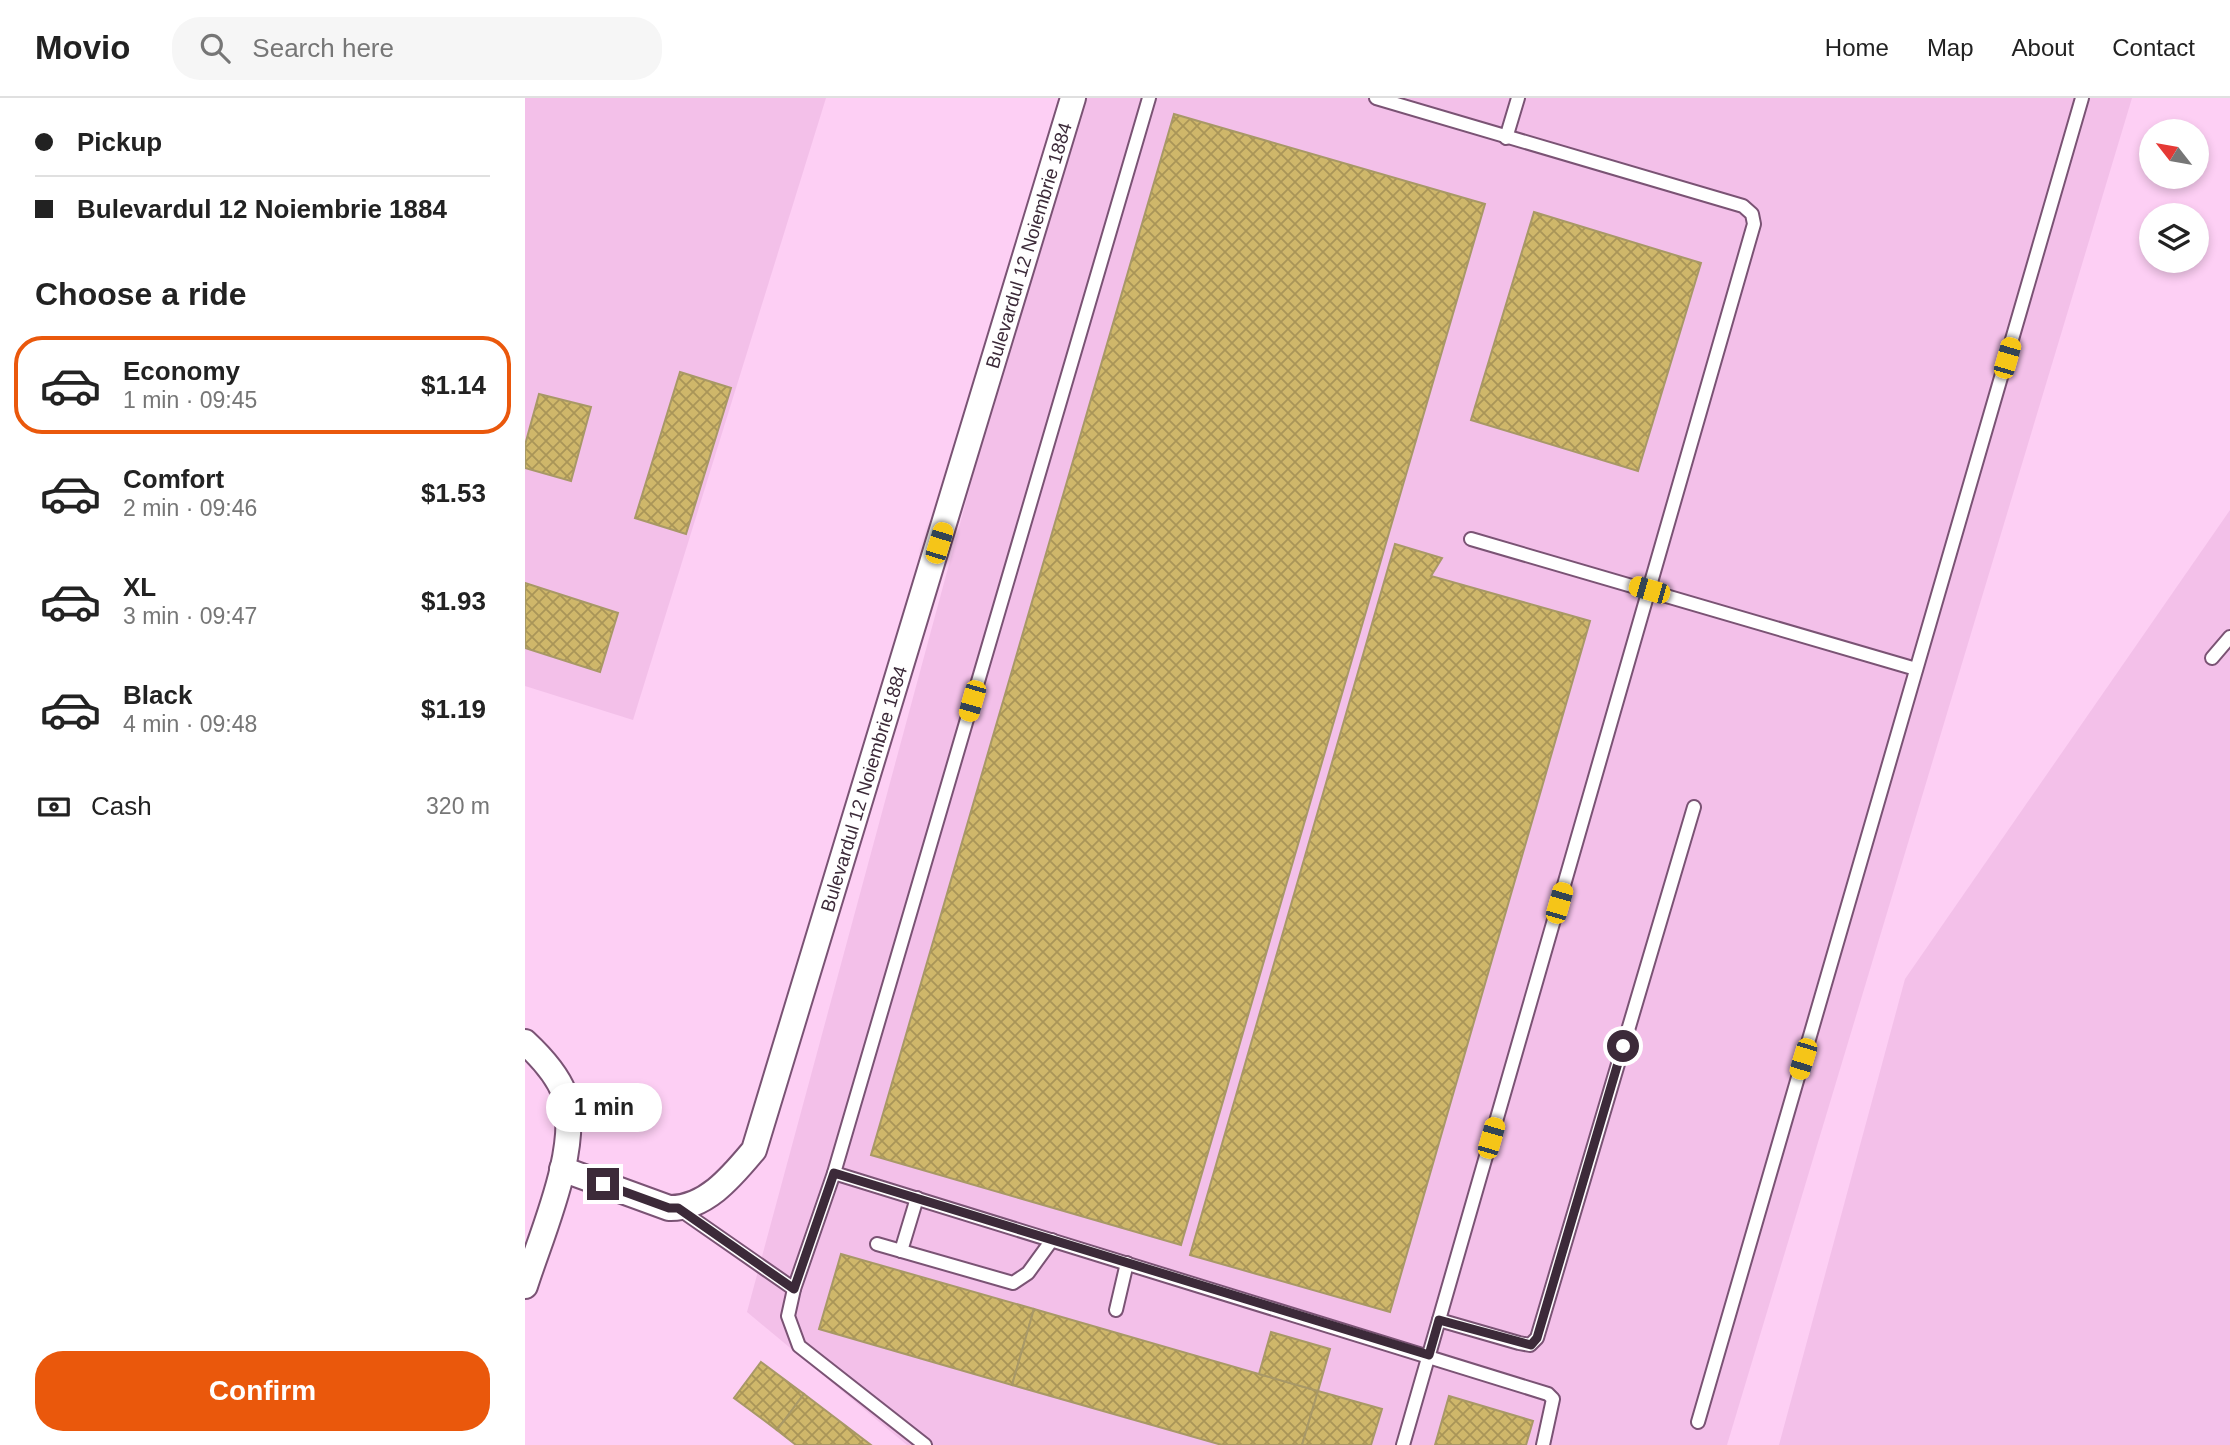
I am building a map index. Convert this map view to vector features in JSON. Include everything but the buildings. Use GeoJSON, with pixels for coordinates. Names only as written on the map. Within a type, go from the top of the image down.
{"type":"FeatureCollection","features":[{"type":"Feature","properties":{"kind":"street","name":"Bulevardul 12 Noiembrie 1884"},"geometry":{"type":"LineString","coordinates":[[678,1208],[722,1187],[754,1150],[1073,98]]}},
{"type":"Feature","properties":{"kind":"street"},"geometry":{"type":"LineString","coordinates":[[525,1042],[563,1091],[568,1136],[562,1169],[525,1286]]}},
{"type":"Feature","properties":{"kind":"street"},"geometry":{"type":"LineString","coordinates":[[562,1169],[669,1208],[678,1208]]}},
{"type":"Feature","properties":{"kind":"lane"},"geometry":{"type":"LineString","coordinates":[[925,1445],[799,1346],[788,1316],[794,1289],[834,1173],[1149,98]]}},
{"type":"Feature","properties":{"kind":"lane"},"geometry":{"type":"LineString","coordinates":[[1375,98],[1743,206],[1752,214],[1754,224],[1403,1445]]}},
{"type":"Feature","properties":{"kind":"lane"},"geometry":{"type":"LineString","coordinates":[[1506,138],[1518,98]]}},
{"type":"Feature","properties":{"kind":"lane"},"geometry":{"type":"LineString","coordinates":[[1698,1422],[2082,98]]}},
{"type":"Feature","properties":{"kind":"lane"},"geometry":{"type":"LineString","coordinates":[[1471,539],[1916,669]]}},
{"type":"Feature","properties":{"kind":"lane"},"geometry":{"type":"LineString","coordinates":[[2212,658],[2230,637]]}},
{"type":"Feature","properties":{"kind":"lane"},"geometry":{"type":"LineString","coordinates":[[1439,1320],[1519,1343],[1531,1345],[1537,1338],[1694,807]]}},
{"type":"Feature","properties":{"kind":"lane"},"geometry":{"type":"LineString","coordinates":[[834,1173],[1548,1394],[1553,1399],[1554,1408],[1543,1445]]}},
{"type":"Feature","properties":{"kind":"lane"},"geometry":{"type":"LineString","coordinates":[[901,1251],[917,1199]]}},
{"type":"Feature","properties":{"kind":"lane"},"geometry":{"type":"LineString","coordinates":[[678,1208],[794,1289]]}},
{"type":"Feature","properties":{"kind":"lane"},"geometry":{"type":"LineString","coordinates":[[877,1244],[1013,1283],[1020,1281],[1028,1273],[1052,1240]]}},
{"type":"Feature","properties":{"kind":"lane"},"geometry":{"type":"LineString","coordinates":[[1117,1310],[1127,1263]]}},
{"type":"Feature","properties":{"kind":"shaded area"},"geometry":{"type":"Polygon","coordinates":[[[525,98],[826,98],[633,720],[525,686],[525,98]]]}},
{"type":"Feature","properties":{"kind":"shaded area"},"geometry":{"type":"Polygon","coordinates":[[[1075,98],[2132,98],[1727,1445],[907,1445],[747,1312],[1075,98]]]}},
{"type":"Feature","properties":{"kind":"shaded area"},"geometry":{"type":"Polygon","coordinates":[[[2230,510],[2230,1445],[1779,1445],[1905,979],[2230,510]]]}},
{"type":"Feature","properties":{"kind":"route"},"geometry":{"type":"LineString","coordinates":[[603,1184],[669,1208],[678,1208],[794,1289],[834,1173],[1429,1355],[1439,1320],[1531,1345],[1537,1338],[1623,1046]]}}]}
